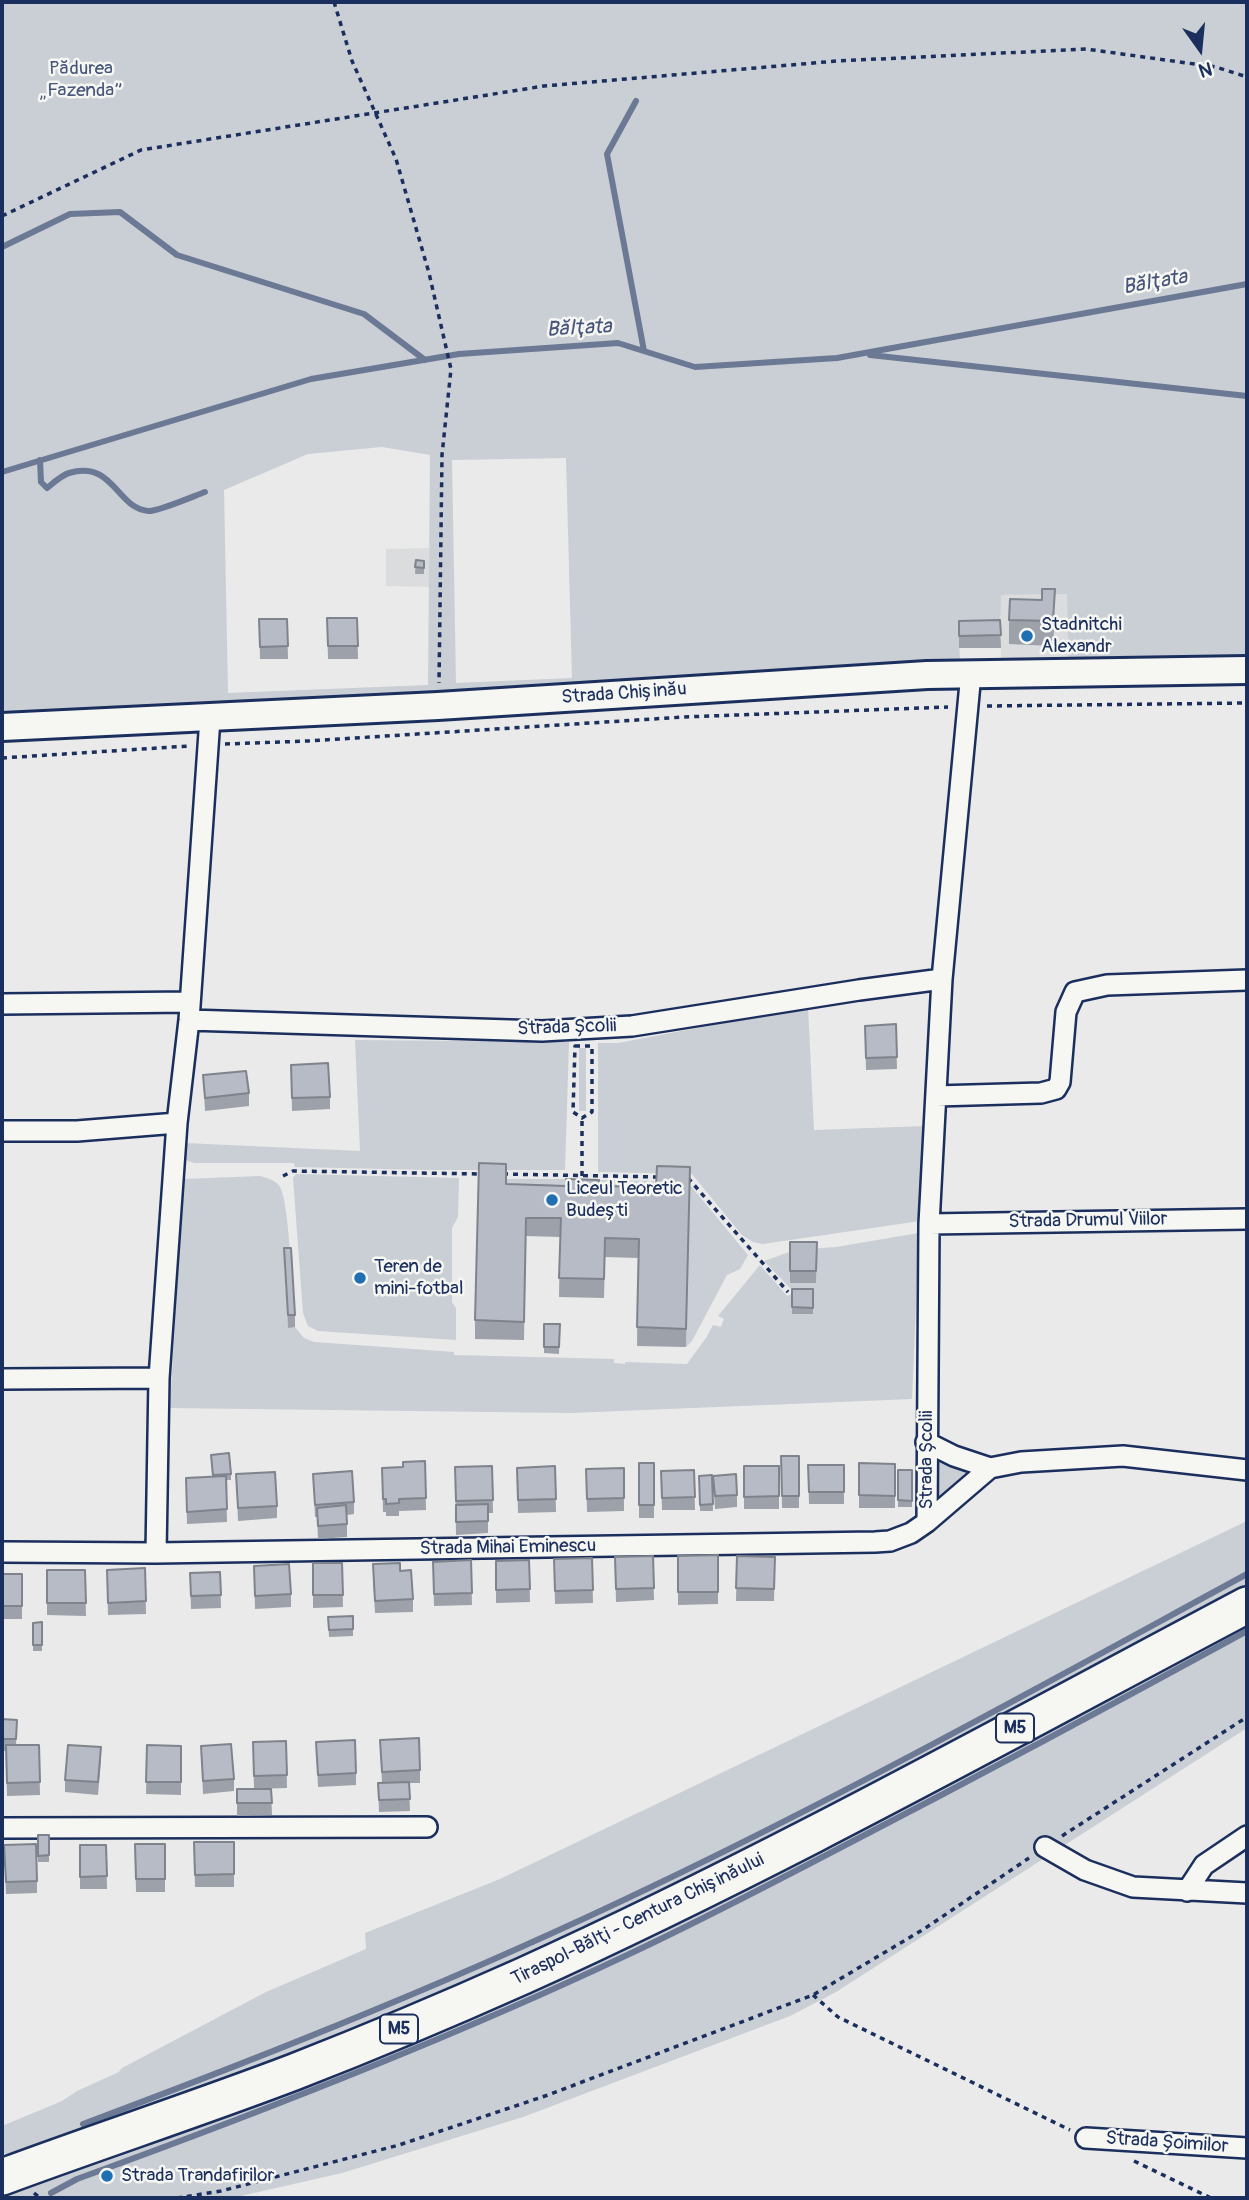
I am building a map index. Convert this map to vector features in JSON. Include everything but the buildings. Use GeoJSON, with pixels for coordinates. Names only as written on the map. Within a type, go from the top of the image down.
{"type":"FeatureCollection","features":[{"type":"Feature","properties":{"kind":"highway","name":"Tiraspol-Bălţi - Centura Chișinăului"},"geometry":{"type":"LineString","coordinates":[[2,2177],[293,2072],[520,1977],[783,1850],[1247,1605]]}},
{"type":"Feature","properties":{"kind":"street","name":"Strada Chișinău"},"geometry":{"type":"LineString","coordinates":[[2,727],[438,706],[971,673],[1247,670]]}},
{"type":"Feature","properties":{"kind":"street","name":"Strada Școlii"},"geometry":{"type":"LineString","coordinates":[[927,1522],[929,1224],[942,979],[971,673]]}},
{"type":"Feature","properties":{"kind":"street"},"geometry":{"type":"LineString","coordinates":[[156,1553],[159,1378],[177,1124],[190,1011],[210,718]]}},
{"type":"Feature","properties":{"kind":"street","name":"Strada Școlii"},"geometry":{"type":"LineString","coordinates":[[2,1004],[190,1011],[542,1031],[632,1026],[942,979]]}},
{"type":"Feature","properties":{"kind":"street"},"geometry":{"type":"LineString","coordinates":[[936,1096],[1041,1093],[1056,1089],[1060,1082],[1066,1012],[1075,992],[1107,985],[1247,980]]}},
{"type":"Feature","properties":{"kind":"street"},"geometry":{"type":"LineString","coordinates":[[2,1130],[77,1131],[177,1124]]}},
{"type":"Feature","properties":{"kind":"street","name":"Strada Drumul Viilor"},"geometry":{"type":"LineString","coordinates":[[929,1224],[1247,1219]]}},
{"type":"Feature","properties":{"kind":"street"},"geometry":{"type":"LineString","coordinates":[[2,1379],[159,1378]]}},
{"type":"Feature","properties":{"kind":"street"},"geometry":{"type":"LineString","coordinates":[[926,1442],[954,1456],[990,1468],[1021,1462],[1123,1455],[1247,1470]]}},
{"type":"Feature","properties":{"kind":"street","name":"Strada Mihai Eminescu"},"geometry":{"type":"LineString","coordinates":[[2,1552],[156,1553],[890,1541],[911,1533],[927,1522],[990,1468]]}},
{"type":"Feature","properties":{"kind":"street"},"geometry":{"type":"LineString","coordinates":[[2,1828],[427,1827]]}},
{"type":"Feature","properties":{"kind":"street"},"geometry":{"type":"LineString","coordinates":[[1187,1891],[1204,1865],[1247,1836]]}},
{"type":"Feature","properties":{"kind":"street"},"geometry":{"type":"LineString","coordinates":[[1045,1847],[1085,1870],[1133,1887],[1247,1893]]}},
{"type":"Feature","properties":{"kind":"street","name":"Strada Șoimilor"},"geometry":{"type":"LineString","coordinates":[[1087,2138],[1247,2148]]}},
{"type":"Feature","properties":{"kind":"path"},"geometry":{"type":"LineString","coordinates":[[334,2],[352,61],[396,159],[429,273],[451,369],[442,455],[438,706]]}},
{"type":"Feature","properties":{"kind":"path"},"geometry":{"type":"LineString","coordinates":[[2,216],[141,150],[544,86],[837,61],[1086,49],[1216,67],[1247,77]]}},
{"type":"Feature","properties":{"kind":"path"},"geometry":{"type":"LineString","coordinates":[[2,758],[684,717],[968,706],[1247,703]]}},
{"type":"Feature","properties":{"kind":"path"},"geometry":{"type":"LineString","coordinates":[[575,1046],[573,1112],[582,1118]]}},
{"type":"Feature","properties":{"kind":"path"},"geometry":{"type":"LineString","coordinates":[[582,1118],[592,1112],[592,1046]]}},
{"type":"Feature","properties":{"kind":"path"},"geometry":{"type":"LineString","coordinates":[[582,1118],[582,1175]]}},
{"type":"Feature","properties":{"kind":"path"},"geometry":{"type":"LineString","coordinates":[[283,1176],[293,1171],[481,1174]]}},
{"type":"Feature","properties":{"kind":"path"},"geometry":{"type":"LineString","coordinates":[[494,1174],[659,1177]]}},
{"type":"Feature","properties":{"kind":"path"},"geometry":{"type":"LineString","coordinates":[[684,1177],[690,1178],[788,1292]]}},
{"type":"Feature","properties":{"kind":"path"},"geometry":{"type":"LineString","coordinates":[[177,2198],[221,2191],[399,2145],[545,2096],[813,1995],[924,1929],[1045,1847],[1247,1717]]}},
{"type":"Feature","properties":{"kind":"path"},"geometry":{"type":"LineString","coordinates":[[813,1995],[838,2017],[1087,2138]]}},
{"type":"Feature","properties":{"kind":"path"},"geometry":{"type":"LineString","coordinates":[[1124,2156],[1211,2198]]}},
{"type":"Feature","properties":{"kind":"shaded area"},"geometry":{"type":"Polygon","coordinates":[[[429,548],[429,587],[386,586],[386,549],[429,548]]]}},
{"type":"Feature","properties":{"kind":"shaded area"},"geometry":{"type":"Polygon","coordinates":[[[1067,594],[1068,661],[1001,662],[1000,595],[1067,594]]]}},
{"type":"Feature","properties":{"kind":"green space","name":"Pădurea „Fazenda”"},"geometry":{"type":"Polygon","coordinates":[[[2,2],[1247,2],[1247,658],[1068,661],[1067,594],[1001,595],[1000,633],[959,633],[960,664],[2,717],[2,2]],[[382,447],[308,454],[224,490],[228,693],[428,685],[430,455],[382,447]],[[566,458],[452,460],[456,683],[572,678],[566,458]]]}},
{"type":"Feature","properties":{"kind":"green space"},"geometry":{"type":"Polygon","coordinates":[[[808,1007],[814,1130],[926,1126],[920,1221],[763,1244],[753,1242],[742,1235],[692,1174],[598,1172],[598,1043],[618,1043],[808,1007]]]}},
{"type":"Feature","properties":{"kind":"green space"},"geometry":{"type":"Polygon","coordinates":[[[355,1040],[569,1042],[565,1170],[295,1167],[294,1163],[194,1163],[183,1159],[184,1143],[360,1151],[355,1040]]]}},
{"type":"Feature","properties":{"kind":"green space"},"geometry":{"type":"Polygon","coordinates":[[[579,1048],[586,1048],[586,1111],[579,1111],[579,1048]]]}},
{"type":"Feature","properties":{"kind":"green space"},"geometry":{"type":"Polygon","coordinates":[[[296,1174],[459,1178],[458,1217],[452,1228],[452,1302],[456,1308],[456,1340],[318,1331],[308,1326],[303,1313],[293,1178],[296,1174]]]}},
{"type":"Feature","properties":{"kind":"green space"},"geometry":{"type":"Polygon","coordinates":[[[260,1176],[278,1185],[284,1202],[291,1260],[284,1261],[288,1327],[295,1327],[304,1338],[314,1342],[454,1352],[454,1355],[614,1359],[614,1363],[625,1364],[687,1364],[713,1325],[721,1327],[724,1319],[718,1316],[760,1265],[787,1296],[792,1294],[792,1290],[764,1261],[795,1250],[836,1247],[919,1233],[912,1399],[571,1413],[170,1408],[183,1179],[260,1176]]]}},
{"type":"Feature","properties":{"kind":"green space"},"geometry":{"type":"Polygon","coordinates":[[[507,1179],[565,1179],[565,1196],[507,1202],[507,1179]]]}},
{"type":"Feature","properties":{"kind":"green space"},"geometry":{"type":"Polygon","coordinates":[[[597,1180],[654,1181],[653,1204],[597,1197],[597,1180]]]}},
{"type":"Feature","properties":{"kind":"green space"},"geometry":{"type":"Polygon","coordinates":[[[690,1185],[748,1255],[740,1269],[727,1275],[692,1341],[686,1347],[690,1185]]]}},
{"type":"Feature","properties":{"kind":"green space"},"geometry":{"type":"Polygon","coordinates":[[[938,1457],[974,1472],[945,1498],[935,1492],[934,1459],[938,1457]]]}},
{"type":"Feature","properties":{"kind":"green space"},"geometry":{"type":"Polygon","coordinates":[[[1247,1521],[1247,1586],[845,1802],[640,1905],[416,2008],[198,2093],[15,2157],[2,2153],[2,2126],[62,2101],[266,1992],[366,1949],[365,1933],[500,1879],[1247,1521]]]}},
{"type":"Feature","properties":{"kind":"green space"},"geometry":{"type":"Polygon","coordinates":[[[1247,1616],[1247,1728],[836,1992],[790,2016],[523,2117],[342,2173],[232,2198],[2,2198],[2,2190],[130,2144],[1247,1616]]]}},
{"type":"Feature","properties":{"kind":"waterway"},"geometry":{"type":"LineString","coordinates":[[636,101],[607,154],[644,351]]}},
{"type":"Feature","properties":{"kind":"waterway"},"geometry":{"type":"LineString","coordinates":[[2,247],[70,214],[120,212],[177,255],[364,314],[425,360]]}},
{"type":"Feature","properties":{"kind":"waterway","name":"Bălţata"},"geometry":{"type":"LineString","coordinates":[[2,472],[311,379],[459,354],[618,343],[695,367],[837,358],[1247,284]]}},
{"type":"Feature","properties":{"kind":"waterway"},"geometry":{"type":"LineString","coordinates":[[870,355],[1247,396]]}},
{"type":"Feature","properties":{"kind":"waterway"},"geometry":{"type":"LineString","coordinates":[[40,460],[41,482],[47,488],[69,473],[96,473],[128,502],[148,511],[205,492]]}},
{"type":"Feature","properties":{"kind":"waterway"},"geometry":{"type":"LineString","coordinates":[[83,2124],[370,2012],[651,1887],[877,1774],[1247,1574]]}},
{"type":"Feature","properties":{"kind":"waterway"},"geometry":{"type":"LineString","coordinates":[[51,2193],[77,2179],[216,2128],[422,2046],[625,1956],[886,1824],[1247,1631]]}},
{"type":"Feature","properties":{"kind":"place","name":"Stadnitchi Alexandr"},"geometry":{"type":"Point","coordinates":[1027,636]}},
{"type":"Feature","properties":{"kind":"place","name":"Liceul Teoretic Budești"},"geometry":{"type":"Point","coordinates":[552,1200]}},
{"type":"Feature","properties":{"kind":"place","name":"Teren de mini-fotbal"},"geometry":{"type":"Point","coordinates":[360,1278]}},
{"type":"Feature","properties":{"kind":"place","name":"Strada Trandafirilor"},"geometry":{"type":"Point","coordinates":[107,2176]}}]}
